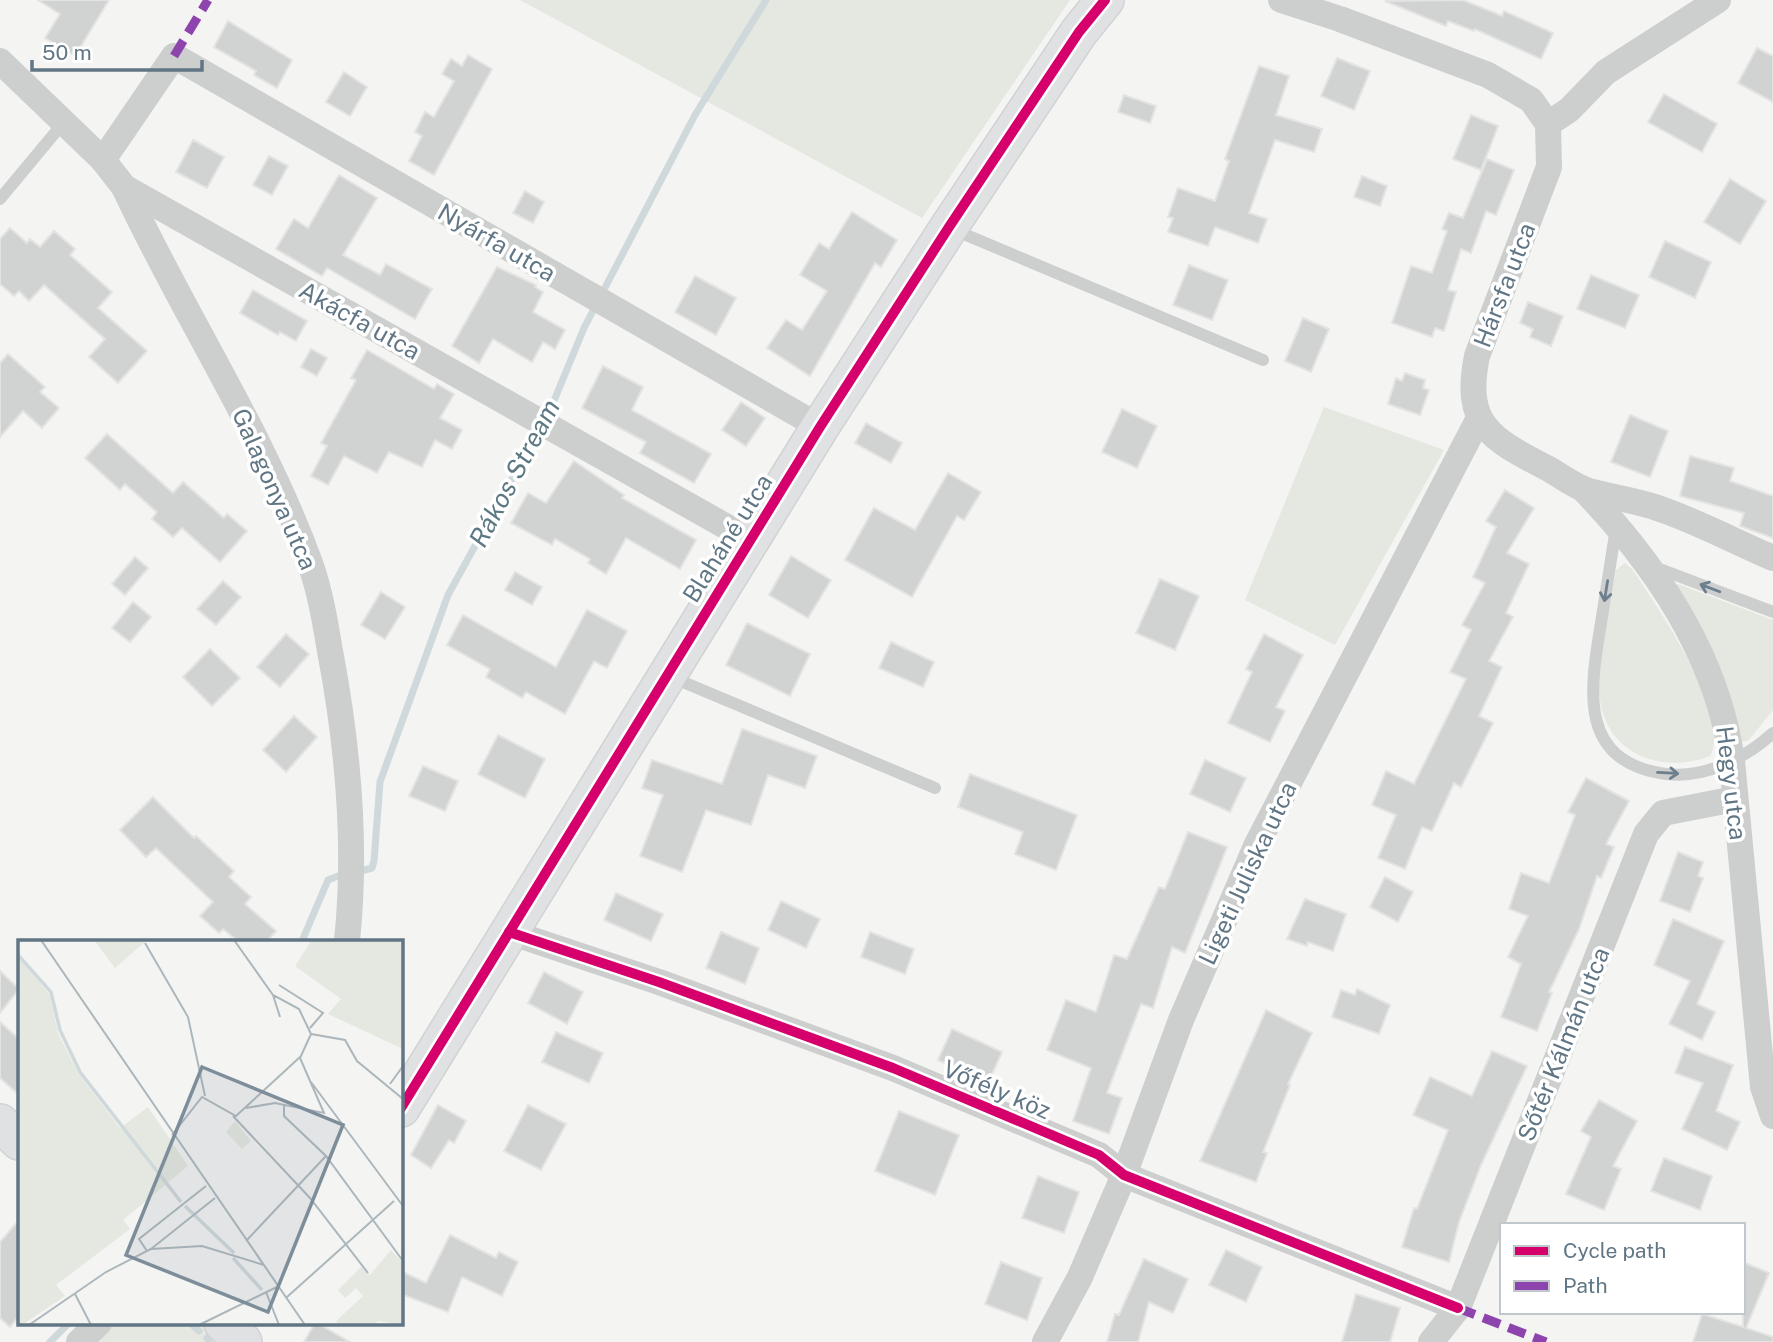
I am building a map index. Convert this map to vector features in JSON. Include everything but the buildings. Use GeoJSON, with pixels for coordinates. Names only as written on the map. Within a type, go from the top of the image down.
{"type":"FeatureCollection","features":[{"type":"Feature","properties":{"kind":"street","name":"Blaháné utca"},"geometry":{"type":"LineString","coordinates":[[402,1106],[820,427],[1079,32],[1105,0]]}},
{"type":"Feature","properties":{"kind":"street"},"geometry":{"type":"LineString","coordinates":[[1281,0],[1340,19],[1488,75],[1531,100],[1548,124],[1575,104],[1606,72],[1718,0]]}},
{"type":"Feature","properties":{"kind":"street","name":"Nyárfa utca"},"geometry":{"type":"LineString","coordinates":[[103,160],[174,56],[820,427]]}},
{"type":"Feature","properties":{"kind":"street","name":"Akácfa utca"},"geometry":{"type":"LineString","coordinates":[[0,61],[103,160],[124,187],[750,540]]}},
{"type":"Feature","properties":{"kind":"street","name":"Hársfa utca"},"geometry":{"type":"LineString","coordinates":[[1479,418],[1472,399],[1477,356],[1549,167],[1548,124]]}},
{"type":"Feature","properties":{"kind":"street","name":"Galagonya utca"},"geometry":{"type":"LineString","coordinates":[[124,187],[268,462],[311,566],[338,695],[351,873],[347,940]]}},
{"type":"Feature","properties":{"kind":"street"},"geometry":{"type":"LineString","coordinates":[[1479,418],[1492,436],[1508,448],[1584,490],[1665,510],[1773,558]]}},
{"type":"Feature","properties":{"kind":"street","name":"Ligeti Juliska utca"},"geometry":{"type":"LineString","coordinates":[[1045,1342],[1080,1277],[1124,1175],[1181,1020],[1257,845],[1479,418]]}},
{"type":"Feature","properties":{"kind":"street","name":"Hegy utca"},"geometry":{"type":"LineString","coordinates":[[1584,490],[1617,524],[1647,564],[1690,635],[1710,675],[1723,712],[1732,761],[1763,1087],[1773,1116]]}},
{"type":"Feature","properties":{"kind":"street","name":"Sőtér Kálmán utca"},"geometry":{"type":"LineString","coordinates":[[1431,1342],[1458,1308],[1646,834],[1663,813],[1735,799]]}},
{"type":"Feature","properties":{"kind":"street","name":"Vőfély köz"},"geometry":{"type":"LineString","coordinates":[[509,932],[659,982],[893,1068],[1099,1155],[1124,1175],[1458,1308]]}},
{"type":"Feature","properties":{"kind":"street"},"geometry":{"type":"LineString","coordinates":[[0,1124],[18,1140]]}},
{"type":"Feature","properties":{"kind":"street"},"geometry":{"type":"LineString","coordinates":[[79,1342],[98,1324]]}},
{"type":"Feature","properties":{"kind":"street"},"geometry":{"type":"LineString","coordinates":[[224,1324],[243,1342]]}},
{"type":"Feature","properties":{"kind":"street"},"geometry":{"type":"LineString","coordinates":[[255,1342],[267,1324]]}},
{"type":"Feature","properties":{"kind":"lane"},"geometry":{"type":"LineString","coordinates":[[0,199],[64,122]]}},
{"type":"Feature","properties":{"kind":"lane"},"geometry":{"type":"LineString","coordinates":[[949,227],[1263,360]]}},
{"type":"Feature","properties":{"kind":"lane"},"geometry":{"type":"LineString","coordinates":[[1617,524],[1592,677],[1591,702],[1598,728],[1619,757],[1653,772],[1672,775],[1699,772],[1732,761],[1758,748],[1773,733]]}},
{"type":"Feature","properties":{"kind":"lane"},"geometry":{"type":"LineString","coordinates":[[1647,564],[1773,612]]}},
{"type":"Feature","properties":{"kind":"lane"},"geometry":{"type":"LineString","coordinates":[[667,675],[935,788]]}},
{"type":"Feature","properties":{"kind":"shaded area"},"geometry":{"type":"Polygon","coordinates":[[[520,0],[1070,0],[922,218],[520,0]]]}},
{"type":"Feature","properties":{"kind":"shaded area"},"geometry":{"type":"Polygon","coordinates":[[[1324,407],[1444,450],[1335,645],[1245,600],[1324,407]]]}},
{"type":"Feature","properties":{"kind":"shaded area"},"geometry":{"type":"Polygon","coordinates":[[[1625,563],[1658,608],[1702,688],[1711,715],[1714,738],[1710,756],[1684,762],[1649,759],[1619,741],[1606,721],[1600,698],[1598,673],[1601,646],[1616,570],[1625,563]]]}},
{"type":"Feature","properties":{"kind":"shaded area"},"geometry":{"type":"Polygon","coordinates":[[[1678,584],[1773,620],[1773,710],[1748,741],[1737,742],[1674,587],[1678,584]]]}},
{"type":"Feature","properties":{"kind":"shaded area"},"geometry":{"type":"Polygon","coordinates":[[[112,1324],[204,1324],[218,1342],[94,1342],[112,1324]]]}},
{"type":"Feature","properties":{"kind":"waterway","name":"Rákos Stream"},"geometry":{"type":"LineString","coordinates":[[357,872],[372,868],[380,782],[448,595],[551,408],[584,328],[695,115],[766,0]]}},
{"type":"Feature","properties":{"kind":"waterway","name":"Rákos Stream"},"geometry":{"type":"LineString","coordinates":[[302,940],[328,880],[346,873]]}},
{"type":"Feature","properties":{"kind":"waterway","name":"Rákos Stream"},"geometry":{"type":"LineString","coordinates":[[50,1342],[68,1324]]}},
{"type":"Feature","properties":{"kind":"waterway"},"geometry":{"type":"LineString","coordinates":[[191,1324],[199,1331]]}},
{"type":"Feature","properties":{"kind":"waterway"},"geometry":{"type":"LineString","coordinates":[[207,1338],[209,1342]]}},
{"type":"Feature","properties":{"kind":"marked path"},"geometry":{"type":"LineString","coordinates":[[174,56],[208,0]]}},
{"type":"Feature","properties":{"kind":"marked path"},"geometry":{"type":"LineString","coordinates":[[1458,1308],[1546,1342]]}},
{"type":"Feature","properties":{"kind":"cycle path"},"geometry":{"type":"LineString","coordinates":[[402,1106],[820,427],[1079,32],[1105,0]]}},
{"type":"Feature","properties":{"kind":"cycle path"},"geometry":{"type":"LineString","coordinates":[[509,932],[659,982],[893,1068],[1099,1155],[1124,1175],[1458,1308]]}}]}
